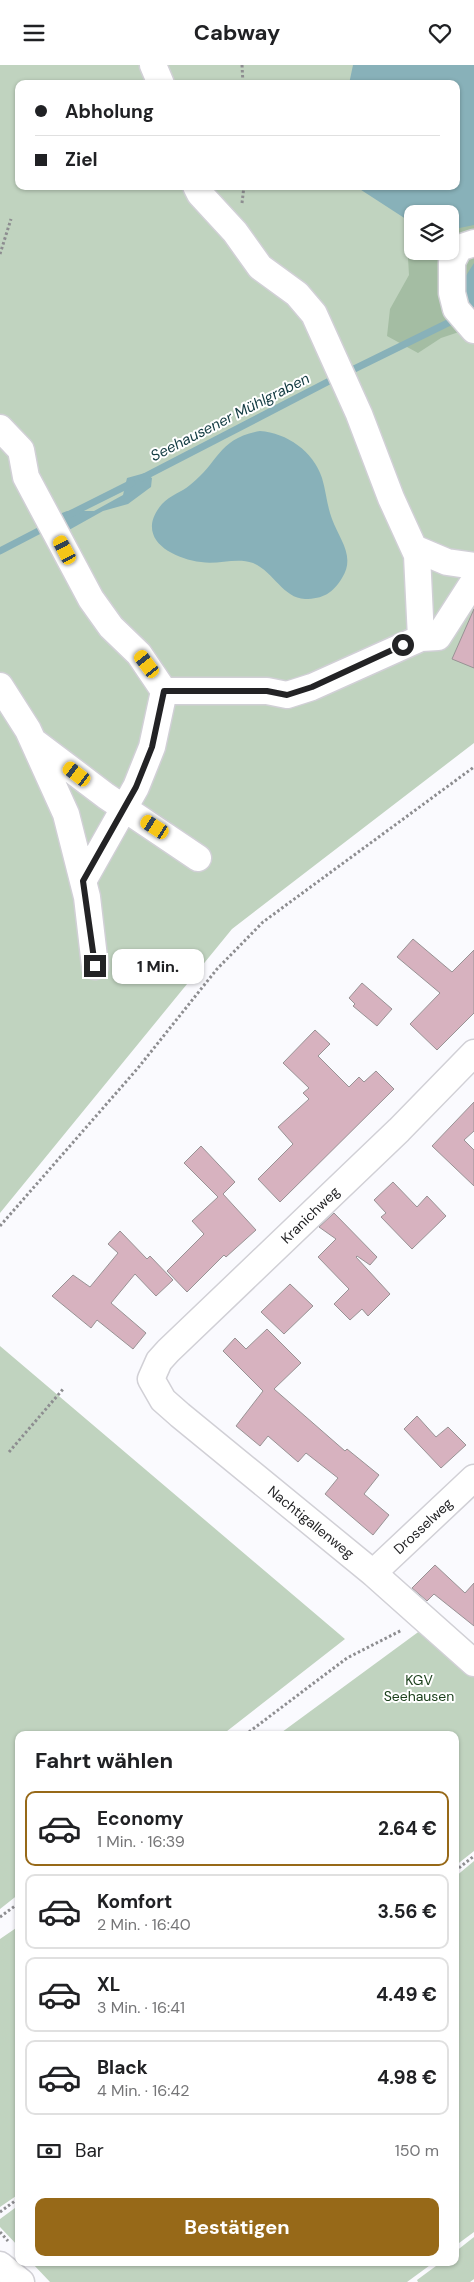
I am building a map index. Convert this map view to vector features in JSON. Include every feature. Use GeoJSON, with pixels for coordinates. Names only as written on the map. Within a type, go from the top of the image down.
{"type":"FeatureCollection","features":[{"type":"Feature","properties":{"kind":"street"},"geometry":{"type":"LineString","coordinates":[[153,65],[159,80]]}},
{"type":"Feature","properties":{"kind":"street"},"geometry":{"type":"LineString","coordinates":[[198,190],[200,195],[235,232],[260,267],[297,294],[314,314],[360,414],[391,498],[417,555],[421,638]]}},
{"type":"Feature","properties":{"kind":"street"},"geometry":{"type":"LineString","coordinates":[[474,243],[459,249],[452,262],[452,293],[456,309],[474,330]]}},
{"type":"Feature","properties":{"kind":"street"},"geometry":{"type":"LineString","coordinates":[[0,428],[21,450],[26,477],[91,599],[111,627],[139,654],[164,691],[152,747],[136,787],[83,881]]}},
{"type":"Feature","properties":{"kind":"street"},"geometry":{"type":"LineString","coordinates":[[414,548],[447,562],[474,566]]}},
{"type":"Feature","properties":{"kind":"street"},"geometry":{"type":"LineString","coordinates":[[164,691],[267,691],[287,695],[312,687],[421,638],[438,637],[474,581]]}},
{"type":"Feature","properties":{"kind":"street"},"geometry":{"type":"LineString","coordinates":[[445,625],[474,615]]}},
{"type":"Feature","properties":{"kind":"street"},"geometry":{"type":"LineString","coordinates":[[0,687],[34,741],[66,814],[83,881],[95,966]]}},
{"type":"Feature","properties":{"kind":"street"},"geometry":{"type":"LineString","coordinates":[[34,741],[124,808],[198,858]]}},
{"type":"Feature","properties":{"kind":"street","name":"Kranichweg"},"geometry":{"type":"LineString","coordinates":[[151,1379],[159,1361],[168,1351],[399,1130],[474,1053]]}},
{"type":"Feature","properties":{"kind":"street","name":"Nachtigallenweg"},"geometry":{"type":"LineString","coordinates":[[151,1379],[163,1400],[180,1415],[373,1573],[474,1663]]}},
{"type":"Feature","properties":{"kind":"street","name":"Drosselweg"},"geometry":{"type":"LineString","coordinates":[[373,1573],[474,1478]]}},
{"type":"Feature","properties":{"kind":"street"},"geometry":{"type":"LineString","coordinates":[[0,2265],[21,2282]]}},
{"type":"Feature","properties":{"kind":"path"},"geometry":{"type":"LineString","coordinates":[[242,65],[243,80]]}},
{"type":"Feature","properties":{"kind":"path"},"geometry":{"type":"LineString","coordinates":[[0,254],[11,219]]}},
{"type":"Feature","properties":{"kind":"path"},"geometry":{"type":"LineString","coordinates":[[0,1226],[138,1068],[216,969],[263,922],[474,767]]}},
{"type":"Feature","properties":{"kind":"path"},"geometry":{"type":"LineString","coordinates":[[9,1452],[64,1388]]}},
{"type":"Feature","properties":{"kind":"path"},"geometry":{"type":"LineString","coordinates":[[250,1731],[347,1658],[424,1619]]}},
{"type":"Feature","properties":{"kind":"path"},"geometry":{"type":"LineString","coordinates":[[459,1868],[474,1856]]}},
{"type":"Feature","properties":{"kind":"path"},"geometry":{"type":"LineString","coordinates":[[0,1917],[15,1906]]}},
{"type":"Feature","properties":{"kind":"path"},"geometry":{"type":"LineString","coordinates":[[0,2211],[15,2201]]}},
{"type":"Feature","properties":{"kind":"green space"},"geometry":{"type":"Polygon","coordinates":[[[0,65],[474,65],[474,743],[232,929],[0,1213],[0,65]]]}},
{"type":"Feature","properties":{"kind":"green space"},"geometry":{"type":"Polygon","coordinates":[[[474,205],[474,327],[441,338],[418,353],[387,336],[390,309],[409,275],[408,260],[459,260],[459,211],[474,205]]]}},
{"type":"Feature","properties":{"kind":"green space"},"geometry":{"type":"Polygon","coordinates":[[[0,1346],[345,1639],[227,1731],[15,1731],[15,1897],[0,1909],[0,1346]]]}},
{"type":"Feature","properties":{"kind":"green space","name":"KGV Seehausen"},"geometry":{"type":"Polygon","coordinates":[[[421,1630],[474,1677],[474,1851],[459,1863],[459,1731],[283,1731],[421,1630]]]}},
{"type":"Feature","properties":{"kind":"green space"},"geometry":{"type":"Polygon","coordinates":[[[474,1861],[474,2232],[459,2243],[459,1874],[474,1861]]]}},
{"type":"Feature","properties":{"kind":"green space"},"geometry":{"type":"Polygon","coordinates":[[[15,1929],[15,2197],[0,2207],[0,1939],[15,1929]]]}},
{"type":"Feature","properties":{"kind":"green space"},"geometry":{"type":"Polygon","coordinates":[[[15,2208],[15,2243],[0,2227],[0,2219],[15,2208]]]}},
{"type":"Feature","properties":{"kind":"green space"},"geometry":{"type":"Polygon","coordinates":[[[474,2237],[474,2279],[470,2282],[418,2282],[417,2280],[436,2266],[459,2266],[459,2249],[474,2237]]]}},
{"type":"Feature","properties":{"kind":"green space"},"geometry":{"type":"Polygon","coordinates":[[[35,2266],[429,2266],[407,2282],[50,2282],[35,2266]]]}},
{"type":"Feature","properties":{"kind":"water"},"geometry":{"type":"Polygon","coordinates":[[[353,65],[474,65],[474,225],[459,228],[459,205],[404,205],[404,218],[361,190],[460,190],[460,80],[350,80],[353,65]]]}},
{"type":"Feature","properties":{"kind":"water"},"geometry":{"type":"Polygon","coordinates":[[[474,263],[474,318],[457,290],[474,263]]]}},
{"type":"Feature","properties":{"kind":"water"},"geometry":{"type":"Polygon","coordinates":[[[260,431],[280,435],[298,445],[318,468],[322,478],[330,514],[345,548],[347,562],[346,570],[339,583],[322,596],[305,599],[290,594],[260,567],[247,561],[207,563],[189,560],[168,551],[159,544],[154,536],[152,526],[154,516],[162,504],[200,476],[220,452],[235,440],[260,431]]]}},
{"type":"Feature","properties":{"kind":"water"},"geometry":{"type":"Polygon","coordinates":[[[145,473],[152,478],[151,487],[128,504],[103,511],[69,530],[57,515],[67,511],[94,511],[123,495],[127,478],[145,473]]]}},
{"type":"Feature","properties":{"kind":"building"},"geometry":{"type":"Polygon","coordinates":[[[474,609],[474,668],[452,659],[474,609]]]}},
{"type":"Feature","properties":{"kind":"building"},"geometry":{"type":"Polygon","coordinates":[[[413,939],[452,972],[474,950],[474,1013],[437,1050],[410,1024],[440,993],[397,957],[413,939]]]}},
{"type":"Feature","properties":{"kind":"building"},"geometry":{"type":"Polygon","coordinates":[[[362,983],[392,1009],[377,1026],[353,1006],[355,1004],[349,998],[362,983]]]}},
{"type":"Feature","properties":{"kind":"building"},"geometry":{"type":"Polygon","coordinates":[[[315,1030],[330,1044],[318,1056],[349,1087],[359,1077],[364,1082],[376,1071],[394,1089],[280,1202],[258,1179],[293,1144],[278,1127],[309,1099],[303,1093],[309,1088],[283,1063],[315,1030]]]}},
{"type":"Feature","properties":{"kind":"building"},"geometry":{"type":"Polygon","coordinates":[[[474,1102],[474,1131],[464,1140],[474,1150],[474,1186],[432,1146],[474,1102]]]}},
{"type":"Feature","properties":{"kind":"building"},"geometry":{"type":"Polygon","coordinates":[[[201,1146],[235,1182],[223,1194],[256,1230],[226,1257],[224,1255],[187,1292],[167,1271],[204,1234],[192,1221],[218,1197],[184,1163],[201,1146]]]}},
{"type":"Feature","properties":{"kind":"building"},"geometry":{"type":"Polygon","coordinates":[[[393,1182],[417,1207],[427,1196],[446,1216],[412,1249],[381,1217],[386,1213],[374,1200],[393,1182]]]}},
{"type":"Feature","properties":{"kind":"building"},"geometry":{"type":"Polygon","coordinates":[[[334,1213],[377,1257],[370,1265],[356,1257],[390,1294],[368,1316],[362,1309],[350,1320],[334,1304],[349,1289],[318,1257],[336,1239],[319,1227],[334,1213]]]}},
{"type":"Feature","properties":{"kind":"building"},"geometry":{"type":"Polygon","coordinates":[[[120,1231],[147,1259],[150,1256],[173,1280],[156,1296],[135,1274],[111,1303],[146,1333],[133,1349],[97,1320],[91,1328],[52,1296],[73,1275],[90,1287],[118,1253],[108,1244],[120,1231]]]}},
{"type":"Feature","properties":{"kind":"building"},"geometry":{"type":"Polygon","coordinates":[[[290,1284],[313,1306],[284,1334],[261,1312],[290,1284]]]}},
{"type":"Feature","properties":{"kind":"building"},"geometry":{"type":"Polygon","coordinates":[[[267,1329],[301,1363],[274,1389],[345,1451],[347,1449],[379,1475],[364,1494],[389,1515],[373,1535],[325,1494],[338,1478],[306,1453],[298,1462],[268,1436],[260,1446],[236,1426],[263,1391],[223,1351],[235,1338],[246,1349],[267,1329]]]}},
{"type":"Feature","properties":{"kind":"building"},"geometry":{"type":"Polygon","coordinates":[[[417,1416],[436,1437],[448,1427],[466,1445],[441,1468],[404,1429],[417,1416]]]}},
{"type":"Feature","properties":{"kind":"building"},"geometry":{"type":"Polygon","coordinates":[[[435,1565],[465,1593],[474,1583],[474,1626],[434,1594],[427,1601],[412,1588],[435,1565]]]}},
{"type":"Feature","properties":{"kind":"waterway","name":"Seehausener Mühlgraben"},"geometry":{"type":"LineString","coordinates":[[346,373],[458,318]]}},
{"type":"Feature","properties":{"kind":"waterway","name":"Seehausener Mühlgraben"},"geometry":{"type":"LineString","coordinates":[[142,478],[337,377]]}},
{"type":"Feature","properties":{"kind":"waterway","name":"Seehausener Mühlgraben"},"geometry":{"type":"LineString","coordinates":[[70,514],[132,483]]}},
{"type":"Feature","properties":{"kind":"waterway","name":"Seehausener Mühlgraben"},"geometry":{"type":"LineString","coordinates":[[0,551],[48,526]]}},
{"type":"Feature","properties":{"kind":"route"},"geometry":{"type":"LineString","coordinates":[[95,966],[87,897],[83,881],[136,787],[152,747],[164,691],[267,691],[287,695],[312,687],[403,645]]}}]}
